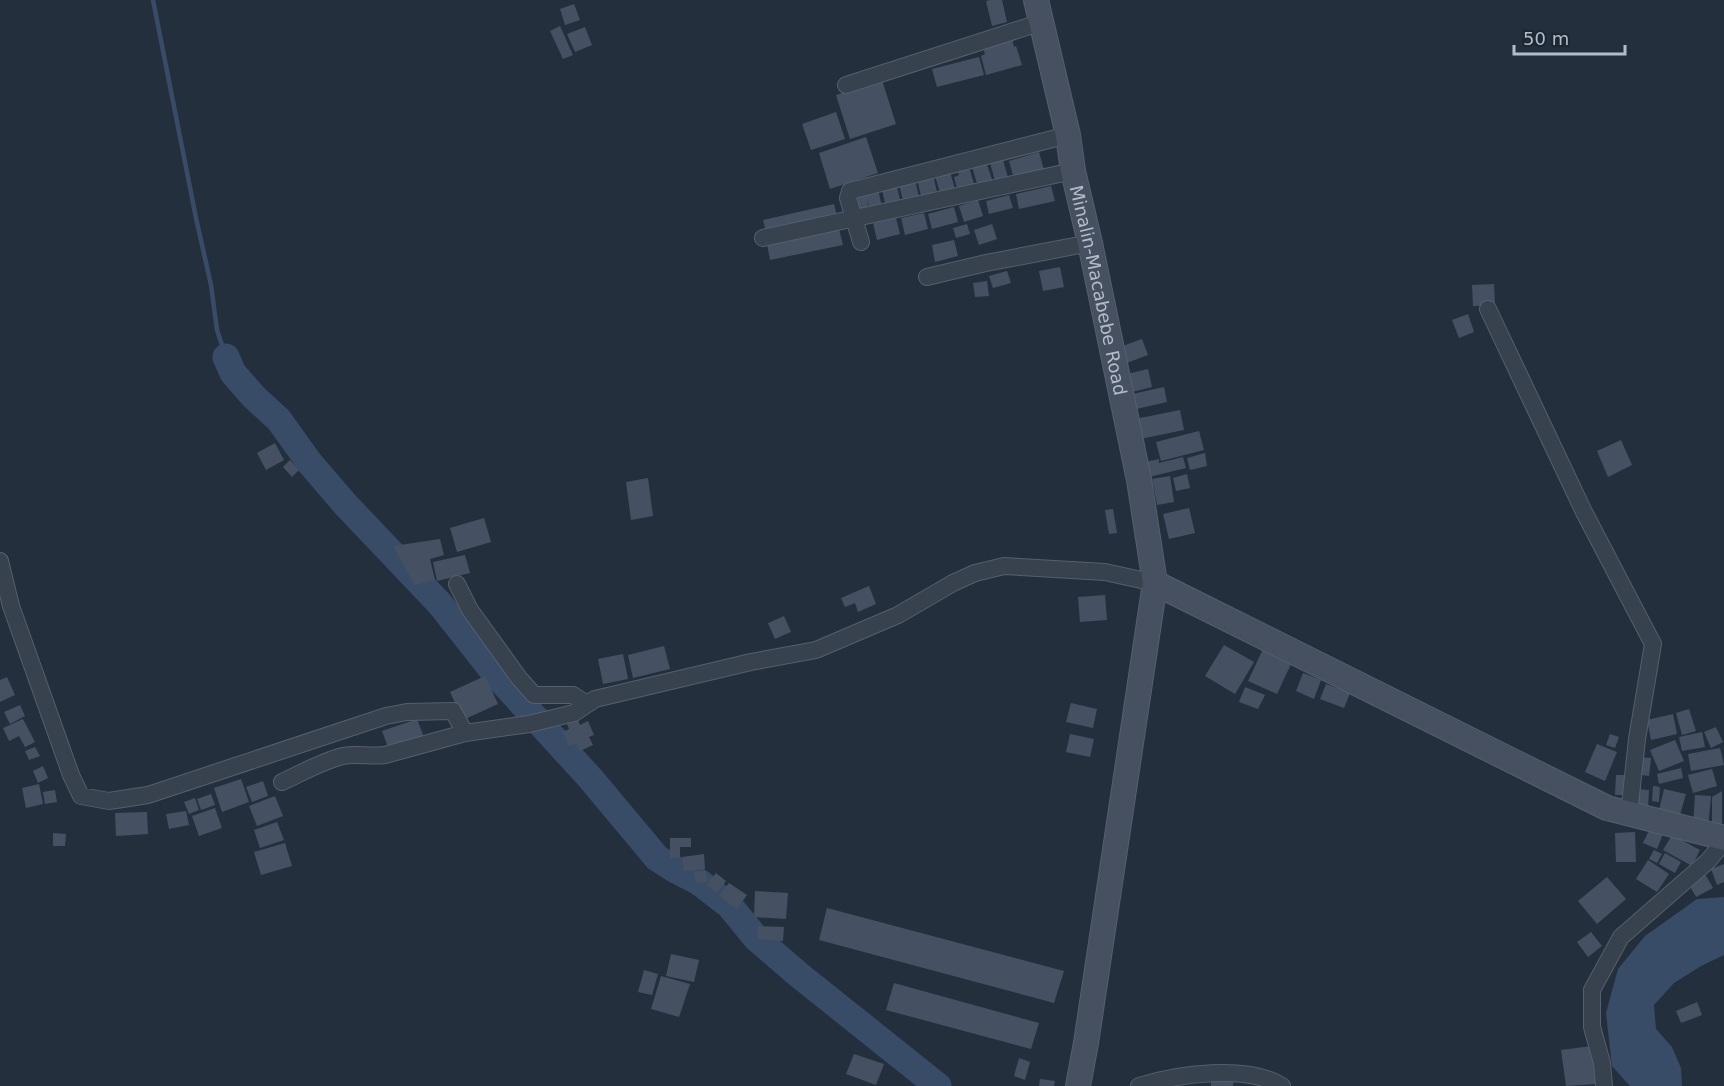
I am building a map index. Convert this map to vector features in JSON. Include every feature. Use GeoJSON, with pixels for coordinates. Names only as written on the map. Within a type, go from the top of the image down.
{"type":"FeatureCollection","features":[{"type":"Feature","properties":{"kind":"main road","name":"Minalin-Macabebe Road"},"geometry":{"type":"LineString","coordinates":[[1039,11],[1068,135],[1073,171],[1139,480],[1155,583],[1078,1086]]}},
{"type":"Feature","properties":{"kind":"main road"},"geometry":{"type":"LineString","coordinates":[[1155,583],[1607,808],[1724,840]]}},
{"type":"Feature","properties":{"kind":"street"},"geometry":{"type":"LineString","coordinates":[[846,85],[1039,11]]}},
{"type":"Feature","properties":{"kind":"street"},"geometry":{"type":"LineString","coordinates":[[861,242],[848,198],[850,191],[1068,135]]}},
{"type":"Feature","properties":{"kind":"street"},"geometry":{"type":"LineString","coordinates":[[764,238],[1073,171]]}},
{"type":"Feature","properties":{"kind":"street"},"geometry":{"type":"LineString","coordinates":[[927,277],[1090,243]]}},
{"type":"Feature","properties":{"kind":"street"},"geometry":{"type":"LineString","coordinates":[[1488,309],[1584,512],[1653,644],[1637,739],[1629,814]]}},
{"type":"Feature","properties":{"kind":"street"},"geometry":{"type":"LineString","coordinates":[[0,561],[11,606],[71,775],[81,796],[109,801],[148,795],[386,716],[407,712],[453,711],[465,733]]}},
{"type":"Feature","properties":{"kind":"street"},"geometry":{"type":"LineString","coordinates":[[282,782],[324,762],[343,756],[366,754],[375,757],[465,733],[529,724],[580,709],[595,699],[687,676],[816,650],[897,615],[975,573],[1004,566],[1105,573],[1155,583]]}},
{"type":"Feature","properties":{"kind":"street"},"geometry":{"type":"LineString","coordinates":[[457,584],[470,610],[534,695],[573,695],[580,709]]}},
{"type":"Feature","properties":{"kind":"street"},"geometry":{"type":"LineString","coordinates":[[1604,1086],[1602,1064],[1592,1027],[1592,990],[1621,937],[1708,861],[1724,840]]}},
{"type":"Feature","properties":{"kind":"street"},"geometry":{"type":"LineString","coordinates":[[1139,1086],[1186,1076],[1228,1072],[1272,1080],[1282,1086]]}},
{"type":"Feature","properties":{"kind":"water"},"geometry":{"type":"Polygon","coordinates":[[[1724,897],[1724,955],[1674,983],[1654,1005],[1656,1029],[1672,1047],[1681,1068],[1682,1086],[1630,1086],[1612,1066],[1606,1013],[1618,969],[1645,936],[1697,899],[1724,897]]]}},
{"type":"Feature","properties":{"kind":"building"},"geometry":{"type":"Polygon","coordinates":[[[1002,0],[1007,22],[992,26],[986,1],[1002,0]]]}},
{"type":"Feature","properties":{"kind":"building"},"geometry":{"type":"Polygon","coordinates":[[[574,4],[580,20],[565,25],[560,9],[574,4]]]}},
{"type":"Feature","properties":{"kind":"building"},"geometry":{"type":"Polygon","coordinates":[[[560,26],[573,55],[563,59],[550,31],[560,26]]]}},
{"type":"Feature","properties":{"kind":"building"},"geometry":{"type":"Polygon","coordinates":[[[585,27],[592,45],[575,52],[567,34],[585,27]]]}},
{"type":"Feature","properties":{"kind":"building"},"geometry":{"type":"Polygon","coordinates":[[[1011,35],[1022,65],[986,75],[981,56],[985,54],[982,43],[1011,35]]]}},
{"type":"Feature","properties":{"kind":"building"},"geometry":{"type":"Polygon","coordinates":[[[979,57],[984,75],[937,87],[932,69],[979,57]]]}},
{"type":"Feature","properties":{"kind":"building"},"geometry":{"type":"Polygon","coordinates":[[[882,80],[896,124],[850,139],[836,95],[882,80]]]}},
{"type":"Feature","properties":{"kind":"building"},"geometry":{"type":"Polygon","coordinates":[[[836,112],[845,139],[811,150],[802,124],[836,112]]]}},
{"type":"Feature","properties":{"kind":"building"},"geometry":{"type":"Polygon","coordinates":[[[866,137],[878,173],[830,189],[819,153],[866,137]]]}},
{"type":"Feature","properties":{"kind":"building"},"geometry":{"type":"Polygon","coordinates":[[[1039,152],[1044,170],[1014,179],[1009,161],[1039,152]]]}},
{"type":"Feature","properties":{"kind":"building"},"geometry":{"type":"Polygon","coordinates":[[[1003,160],[1009,181],[996,184],[990,163],[1003,160]]]}},
{"type":"Feature","properties":{"kind":"building"},"geometry":{"type":"Polygon","coordinates":[[[986,162],[993,182],[978,187],[972,167],[986,162]]]}},
{"type":"Feature","properties":{"kind":"building"},"geometry":{"type":"Polygon","coordinates":[[[969,167],[975,187],[958,192],[954,177],[959,175],[958,171],[969,167]]]}},
{"type":"Feature","properties":{"kind":"building"},"geometry":{"type":"Polygon","coordinates":[[[950,172],[956,192],[941,196],[935,176],[950,172]]]}},
{"type":"Feature","properties":{"kind":"building"},"geometry":{"type":"Polygon","coordinates":[[[933,175],[938,196],[922,200],[917,179],[933,175]]]}},
{"type":"Feature","properties":{"kind":"building"},"geometry":{"type":"Polygon","coordinates":[[[915,180],[920,201],[904,205],[899,184],[915,180]]]}},
{"type":"Feature","properties":{"kind":"building"},"geometry":{"type":"Polygon","coordinates":[[[896,182],[901,204],[886,207],[881,186],[896,182]]]}},
{"type":"Feature","properties":{"kind":"building"},"geometry":{"type":"Polygon","coordinates":[[[1051,186],[1055,201],[1019,209],[1016,194],[1051,186]]]}},
{"type":"Feature","properties":{"kind":"building"},"geometry":{"type":"Polygon","coordinates":[[[878,188],[882,208],[870,210],[867,200],[869,211],[854,213],[850,193],[878,188]]]}},
{"type":"Feature","properties":{"kind":"building"},"geometry":{"type":"Polygon","coordinates":[[[1009,195],[1013,208],[989,214],[986,201],[1009,195]]]}},
{"type":"Feature","properties":{"kind":"building"},"geometry":{"type":"Polygon","coordinates":[[[978,200],[983,216],[964,222],[959,206],[978,200]]]}},
{"type":"Feature","properties":{"kind":"building"},"geometry":{"type":"Polygon","coordinates":[[[834,204],[837,216],[766,232],[763,220],[834,204]]]}},
{"type":"Feature","properties":{"kind":"building"},"geometry":{"type":"Polygon","coordinates":[[[954,207],[958,222],[932,229],[928,214],[954,207]]]}},
{"type":"Feature","properties":{"kind":"building"},"geometry":{"type":"Polygon","coordinates":[[[924,213],[928,229],[905,235],[901,218],[924,213]]]}},
{"type":"Feature","properties":{"kind":"building"},"geometry":{"type":"Polygon","coordinates":[[[896,218],[900,234],[877,240],[873,223],[896,218]]]}},
{"type":"Feature","properties":{"kind":"building"},"geometry":{"type":"Polygon","coordinates":[[[967,224],[970,234],[956,238],[953,228],[967,224]]]}},
{"type":"Feature","properties":{"kind":"building"},"geometry":{"type":"Polygon","coordinates":[[[992,224],[997,239],[979,245],[974,230],[992,224]]]}},
{"type":"Feature","properties":{"kind":"building"},"geometry":{"type":"Polygon","coordinates":[[[839,229],[843,245],[770,260],[767,244],[839,229]]]}},
{"type":"Feature","properties":{"kind":"building"},"geometry":{"type":"Polygon","coordinates":[[[954,240],[958,256],[935,262],[932,245],[954,240]]]}},
{"type":"Feature","properties":{"kind":"building"},"geometry":{"type":"Polygon","coordinates":[[[1060,267],[1064,287],[1043,291],[1039,271],[1060,267]]]}},
{"type":"Feature","properties":{"kind":"building"},"geometry":{"type":"Polygon","coordinates":[[[1007,271],[1011,283],[993,288],[989,276],[1007,271]]]}},
{"type":"Feature","properties":{"kind":"building"},"geometry":{"type":"Polygon","coordinates":[[[987,281],[989,296],[975,297],[973,283],[987,281]]]}},
{"type":"Feature","properties":{"kind":"building"},"geometry":{"type":"Polygon","coordinates":[[[1494,284],[1495,305],[1473,306],[1472,285],[1494,284]]]}},
{"type":"Feature","properties":{"kind":"building"},"geometry":{"type":"Polygon","coordinates":[[[1468,314],[1474,332],[1459,338],[1452,320],[1468,314]]]}},
{"type":"Feature","properties":{"kind":"building"},"geometry":{"type":"Polygon","coordinates":[[[1142,339],[1148,355],[1124,364],[1117,348],[1142,339]]]}},
{"type":"Feature","properties":{"kind":"building"},"geometry":{"type":"Polygon","coordinates":[[[1148,369],[1152,387],[1124,394],[1119,376],[1148,369]]]}},
{"type":"Feature","properties":{"kind":"building"},"geometry":{"type":"Polygon","coordinates":[[[1164,387],[1167,402],[1132,410],[1128,395],[1164,387]]]}},
{"type":"Feature","properties":{"kind":"building"},"geometry":{"type":"Polygon","coordinates":[[[1180,410],[1184,430],[1140,439],[1135,419],[1180,410]]]}},
{"type":"Feature","properties":{"kind":"building"},"geometry":{"type":"Polygon","coordinates":[[[1199,431],[1204,450],[1161,461],[1156,442],[1199,431]]]}},
{"type":"Feature","properties":{"kind":"building"},"geometry":{"type":"Polygon","coordinates":[[[1621,440],[1632,465],[1608,477],[1597,451],[1621,440]]]}},
{"type":"Feature","properties":{"kind":"building"},"geometry":{"type":"Polygon","coordinates":[[[275,443],[284,460],[266,470],[257,453],[275,443]]]}},
{"type":"Feature","properties":{"kind":"building"},"geometry":{"type":"Polygon","coordinates":[[[1205,453],[1207,466],[1190,470],[1187,458],[1205,453]]]}},
{"type":"Feature","properties":{"kind":"building"},"geometry":{"type":"Polygon","coordinates":[[[1183,457],[1186,468],[1149,477],[1145,462],[1159,459],[1159,463],[1183,457]]]}},
{"type":"Feature","properties":{"kind":"building"},"geometry":{"type":"Polygon","coordinates":[[[290,460],[299,470],[292,477],[283,467],[290,460]]]}},
{"type":"Feature","properties":{"kind":"building"},"geometry":{"type":"Polygon","coordinates":[[[1187,474],[1190,488],[1176,491],[1173,478],[1187,474]]]}},
{"type":"Feature","properties":{"kind":"building"},"geometry":{"type":"Polygon","coordinates":[[[1170,476],[1174,502],[1157,505],[1152,479],[1170,476]]]}},
{"type":"Feature","properties":{"kind":"building"},"geometry":{"type":"Polygon","coordinates":[[[648,478],[653,516],[631,520],[626,482],[648,478]]]}},
{"type":"Feature","properties":{"kind":"building"},"geometry":{"type":"Polygon","coordinates":[[[1189,508],[1195,533],[1169,539],[1163,514],[1189,508]]]}},
{"type":"Feature","properties":{"kind":"building"},"geometry":{"type":"Polygon","coordinates":[[[1113,509],[1117,533],[1109,534],[1105,510],[1113,509]]]}},
{"type":"Feature","properties":{"kind":"building"},"geometry":{"type":"Polygon","coordinates":[[[484,518],[491,542],[457,552],[450,528],[484,518]]]}},
{"type":"Feature","properties":{"kind":"building"},"geometry":{"type":"Polygon","coordinates":[[[440,539],[444,555],[430,559],[435,580],[415,585],[393,546],[440,539]]]}},
{"type":"Feature","properties":{"kind":"building"},"geometry":{"type":"Polygon","coordinates":[[[465,555],[470,573],[437,581],[433,562],[465,555]]]}},
{"type":"Feature","properties":{"kind":"building"},"geometry":{"type":"Polygon","coordinates":[[[869,586],[876,604],[858,612],[855,603],[845,607],[841,598],[869,586]]]}},
{"type":"Feature","properties":{"kind":"building"},"geometry":{"type":"Polygon","coordinates":[[[1105,595],[1107,620],[1080,622],[1078,597],[1105,595]]]}},
{"type":"Feature","properties":{"kind":"building"},"geometry":{"type":"Polygon","coordinates":[[[784,616],[791,632],[775,639],[768,623],[784,616]]]}},
{"type":"Feature","properties":{"kind":"building"},"geometry":{"type":"Polygon","coordinates":[[[1224,645],[1254,662],[1235,694],[1205,676],[1224,645]]]}},
{"type":"Feature","properties":{"kind":"building"},"geometry":{"type":"Polygon","coordinates":[[[664,646],[670,669],[633,678],[628,655],[664,646]]]}},
{"type":"Feature","properties":{"kind":"building"},"geometry":{"type":"Polygon","coordinates":[[[1263,649],[1292,662],[1277,694],[1248,681],[1263,649]]]}},
{"type":"Feature","properties":{"kind":"building"},"geometry":{"type":"Polygon","coordinates":[[[623,654],[628,679],[603,684],[598,659],[623,654]]]}},
{"type":"Feature","properties":{"kind":"building"},"geometry":{"type":"Polygon","coordinates":[[[1303,673],[1321,680],[1314,699],[1296,691],[1303,673]]]}},
{"type":"Feature","properties":{"kind":"building"},"geometry":{"type":"Polygon","coordinates":[[[485,676],[498,704],[463,720],[450,692],[485,676]]]}},
{"type":"Feature","properties":{"kind":"building"},"geometry":{"type":"Polygon","coordinates":[[[7,677],[15,695],[0,702],[0,680],[7,677]]]}},
{"type":"Feature","properties":{"kind":"building"},"geometry":{"type":"Polygon","coordinates":[[[1326,684],[1350,693],[1344,708],[1320,699],[1326,684]]]}},
{"type":"Feature","properties":{"kind":"building"},"geometry":{"type":"Polygon","coordinates":[[[1245,687],[1265,695],[1258,709],[1239,702],[1245,687]]]}},
{"type":"Feature","properties":{"kind":"building"},"geometry":{"type":"Polygon","coordinates":[[[1071,703],[1097,709],[1093,728],[1066,722],[1071,703]]]}},
{"type":"Feature","properties":{"kind":"building"},"geometry":{"type":"Polygon","coordinates":[[[20,705],[25,716],[10,724],[4,712],[20,705]]]}},
{"type":"Feature","properties":{"kind":"building"},"geometry":{"type":"Polygon","coordinates":[[[1689,709],[1696,731],[1682,735],[1676,713],[1689,709]]]}},
{"type":"Feature","properties":{"kind":"building"},"geometry":{"type":"Polygon","coordinates":[[[1673,714],[1677,734],[1651,740],[1647,720],[1673,714]]]}},
{"type":"Feature","properties":{"kind":"building"},"geometry":{"type":"Polygon","coordinates":[[[577,718],[580,725],[588,721],[594,735],[589,737],[593,745],[580,751],[576,743],[569,746],[563,732],[569,729],[566,722],[577,718]]]}},
{"type":"Feature","properties":{"kind":"building"},"geometry":{"type":"Polygon","coordinates":[[[23,719],[35,742],[25,747],[19,736],[9,741],[3,728],[23,719]]]}},
{"type":"Feature","properties":{"kind":"building"},"geometry":{"type":"Polygon","coordinates":[[[417,719],[425,740],[390,752],[382,731],[417,719]]]}},
{"type":"Feature","properties":{"kind":"building"},"geometry":{"type":"Polygon","coordinates":[[[1716,727],[1723,742],[1711,748],[1704,732],[1716,727]]]}},
{"type":"Feature","properties":{"kind":"building"},"geometry":{"type":"Polygon","coordinates":[[[1702,732],[1705,747],[1682,751],[1679,737],[1702,732]]]}},
{"type":"Feature","properties":{"kind":"building"},"geometry":{"type":"Polygon","coordinates":[[[1070,734],[1094,739],[1090,757],[1066,752],[1070,734]]]}},
{"type":"Feature","properties":{"kind":"building"},"geometry":{"type":"Polygon","coordinates":[[[1610,734],[1619,737],[1615,748],[1606,745],[1610,734]]]}},
{"type":"Feature","properties":{"kind":"building"},"geometry":{"type":"Polygon","coordinates":[[[1675,740],[1684,761],[1659,771],[1650,750],[1675,740]]]}},
{"type":"Feature","properties":{"kind":"building"},"geometry":{"type":"Polygon","coordinates":[[[1597,744],[1617,752],[1605,781],[1585,772],[1597,744]]]}},
{"type":"Feature","properties":{"kind":"building"},"geometry":{"type":"Polygon","coordinates":[[[35,747],[40,756],[29,760],[25,751],[35,747]]]}},
{"type":"Feature","properties":{"kind":"building"},"geometry":{"type":"Polygon","coordinates":[[[1720,748],[1724,765],[1691,771],[1688,754],[1720,748]]]}},
{"type":"Feature","properties":{"kind":"building"},"geometry":{"type":"Polygon","coordinates":[[[1637,757],[1651,758],[1649,776],[1635,774],[1637,757]]]}},
{"type":"Feature","properties":{"kind":"building"},"geometry":{"type":"Polygon","coordinates":[[[43,766],[48,778],[38,783],[33,771],[43,766]]]}},
{"type":"Feature","properties":{"kind":"building"},"geometry":{"type":"Polygon","coordinates":[[[1681,768],[1683,778],[1659,784],[1657,774],[1681,768]]]}},
{"type":"Feature","properties":{"kind":"building"},"geometry":{"type":"Polygon","coordinates":[[[1712,769],[1717,786],[1693,793],[1688,775],[1712,769]]]}},
{"type":"Feature","properties":{"kind":"building"},"geometry":{"type":"Polygon","coordinates":[[[1616,775],[1630,775],[1628,795],[1615,795],[1616,775]]]}},
{"type":"Feature","properties":{"kind":"building"},"geometry":{"type":"Polygon","coordinates":[[[241,779],[249,802],[222,812],[214,788],[241,779]]]}},
{"type":"Feature","properties":{"kind":"building"},"geometry":{"type":"Polygon","coordinates":[[[263,781],[268,796],[252,802],[246,787],[263,781]]]}},
{"type":"Feature","properties":{"kind":"building"},"geometry":{"type":"Polygon","coordinates":[[[39,784],[43,804],[26,808],[22,788],[39,784]]]}},
{"type":"Feature","properties":{"kind":"building"},"geometry":{"type":"Polygon","coordinates":[[[1653,786],[1660,787],[1659,802],[1652,801],[1653,786]]]}},
{"type":"Feature","properties":{"kind":"building"},"geometry":{"type":"Polygon","coordinates":[[[1637,789],[1649,790],[1648,807],[1636,807],[1637,789]]]}},
{"type":"Feature","properties":{"kind":"building"},"geometry":{"type":"Polygon","coordinates":[[[1664,789],[1686,794],[1680,815],[1659,810],[1664,789]]]}},
{"type":"Feature","properties":{"kind":"building"},"geometry":{"type":"Polygon","coordinates":[[[55,790],[57,802],[45,804],[43,792],[55,790]]]}},
{"type":"Feature","properties":{"kind":"building"},"geometry":{"type":"Polygon","coordinates":[[[1722,791],[1722,824],[1712,824],[1712,797],[1722,791]]]}},
{"type":"Feature","properties":{"kind":"building"},"geometry":{"type":"Polygon","coordinates":[[[211,794],[215,805],[201,810],[197,799],[211,794]]]}},
{"type":"Feature","properties":{"kind":"building"},"geometry":{"type":"Polygon","coordinates":[[[1695,795],[1711,796],[1708,828],[1693,827],[1695,795]]]}},
{"type":"Feature","properties":{"kind":"building"},"geometry":{"type":"Polygon","coordinates":[[[275,796],[283,816],[257,826],[249,806],[275,796]]]}},
{"type":"Feature","properties":{"kind":"building"},"geometry":{"type":"Polygon","coordinates":[[[195,798],[199,810],[189,814],[184,802],[195,798]]]}},
{"type":"Feature","properties":{"kind":"building"},"geometry":{"type":"Polygon","coordinates":[[[215,808],[222,828],[199,836],[192,816],[215,808]]]}},
{"type":"Feature","properties":{"kind":"building"},"geometry":{"type":"Polygon","coordinates":[[[186,811],[189,825],[169,829],[166,814],[186,811]]]}},
{"type":"Feature","properties":{"kind":"building"},"geometry":{"type":"Polygon","coordinates":[[[147,812],[148,834],[116,836],[115,813],[147,812]]]}},
{"type":"Feature","properties":{"kind":"building"},"geometry":{"type":"Polygon","coordinates":[[[277,822],[284,840],[260,848],[254,830],[277,822]]]}},
{"type":"Feature","properties":{"kind":"building"},"geometry":{"type":"Polygon","coordinates":[[[1650,828],[1663,834],[1657,849],[1643,843],[1650,828]]]}},
{"type":"Feature","properties":{"kind":"building"},"geometry":{"type":"Polygon","coordinates":[[[1635,832],[1636,862],[1616,862],[1615,833],[1635,832]]]}},
{"type":"Feature","properties":{"kind":"building"},"geometry":{"type":"Polygon","coordinates":[[[53,833],[66,834],[65,846],[53,846],[53,833]]]}},
{"type":"Feature","properties":{"kind":"building"},"geometry":{"type":"Polygon","coordinates":[[[1672,835],[1700,850],[1692,866],[1663,850],[1672,835]]]}},
{"type":"Feature","properties":{"kind":"building"},"geometry":{"type":"Polygon","coordinates":[[[670,838],[691,838],[691,847],[680,847],[680,858],[670,858],[670,838]]]}},
{"type":"Feature","properties":{"kind":"building"},"geometry":{"type":"Polygon","coordinates":[[[285,843],[292,866],[261,875],[254,852],[285,843]]]}},
{"type":"Feature","properties":{"kind":"building"},"geometry":{"type":"Polygon","coordinates":[[[1654,850],[1662,854],[1657,863],[1649,859],[1654,850]]]}},
{"type":"Feature","properties":{"kind":"building"},"geometry":{"type":"Polygon","coordinates":[[[1665,853],[1681,862],[1675,873],[1659,864],[1665,853]]]}},
{"type":"Feature","properties":{"kind":"building"},"geometry":{"type":"Polygon","coordinates":[[[704,854],[705,869],[684,871],[682,857],[704,854]]]}},
{"type":"Feature","properties":{"kind":"building"},"geometry":{"type":"Polygon","coordinates":[[[1648,860],[1669,874],[1657,892],[1636,879],[1648,860]]]}},
{"type":"Feature","properties":{"kind":"building"},"geometry":{"type":"Polygon","coordinates":[[[1724,864],[1724,882],[1717,885],[1711,869],[1724,864]]]}},
{"type":"Feature","properties":{"kind":"building"},"geometry":{"type":"Polygon","coordinates":[[[706,871],[707,882],[696,883],[694,872],[706,871]]]}},
{"type":"Feature","properties":{"kind":"building"},"geometry":{"type":"Polygon","coordinates":[[[716,873],[726,881],[717,893],[706,885],[716,873]]]}},
{"type":"Feature","properties":{"kind":"building"},"geometry":{"type":"Polygon","coordinates":[[[1705,874],[1713,888],[1696,897],[1688,883],[1705,874]]]}},
{"type":"Feature","properties":{"kind":"building"},"geometry":{"type":"Polygon","coordinates":[[[1607,877],[1626,899],[1597,924],[1578,901],[1607,877]]]}},
{"type":"Feature","properties":{"kind":"building"},"geometry":{"type":"Polygon","coordinates":[[[729,883],[747,895],[737,909],[719,896],[729,883]]]}},
{"type":"Feature","properties":{"kind":"building"},"geometry":{"type":"Polygon","coordinates":[[[755,891],[788,893],[786,919],[754,917],[755,891]]]}},
{"type":"Feature","properties":{"kind":"building"},"geometry":{"type":"Polygon","coordinates":[[[827,908],[1064,971],[1054,1003],[819,940],[827,908]]]}},
{"type":"Feature","properties":{"kind":"building"},"geometry":{"type":"Polygon","coordinates":[[[758,926],[784,927],[783,941],[757,939],[758,926]]]}},
{"type":"Feature","properties":{"kind":"building"},"geometry":{"type":"Polygon","coordinates":[[[1591,932],[1602,946],[1588,957],[1577,942],[1591,932]]]}},
{"type":"Feature","properties":{"kind":"building"},"geometry":{"type":"Polygon","coordinates":[[[671,954],[699,960],[694,982],[666,976],[671,954]]]}},
{"type":"Feature","properties":{"kind":"building"},"geometry":{"type":"Polygon","coordinates":[[[644,970],[658,974],[652,995],[638,992],[644,970]]]}},
{"type":"Feature","properties":{"kind":"building"},"geometry":{"type":"Polygon","coordinates":[[[661,976],[690,984],[679,1017],[651,1009],[661,976]]]}},
{"type":"Feature","properties":{"kind":"building"},"geometry":{"type":"Polygon","coordinates":[[[894,983],[1039,1023],[1031,1049],[886,1010],[894,983]]]}},
{"type":"Feature","properties":{"kind":"building"},"geometry":{"type":"Polygon","coordinates":[[[1697,1002],[1702,1015],[1681,1023],[1676,1011],[1697,1002]]]}},
{"type":"Feature","properties":{"kind":"building"},"geometry":{"type":"Polygon","coordinates":[[[1592,1046],[1597,1084],[1566,1086],[1561,1050],[1592,1046]]]}},
{"type":"Feature","properties":{"kind":"building"},"geometry":{"type":"Polygon","coordinates":[[[854,1054],[884,1064],[876,1085],[846,1074],[854,1054]]]}},
{"type":"Feature","properties":{"kind":"building"},"geometry":{"type":"Polygon","coordinates":[[[1019,1058],[1030,1062],[1025,1080],[1014,1076],[1019,1058]]]}},
{"type":"Feature","properties":{"kind":"building"},"geometry":{"type":"Polygon","coordinates":[[[1040,1079],[1055,1081],[1054,1086],[1039,1086],[1040,1079]]]}},
{"type":"Feature","properties":{"kind":"building"},"geometry":{"type":"Polygon","coordinates":[[[1211,1079],[1234,1080],[1233,1086],[1211,1086],[1211,1079]]]}},
{"type":"Feature","properties":{"kind":"waterway"},"geometry":{"type":"LineString","coordinates":[[153,0],[211,285],[217,330],[226,357]]}},
{"type":"Feature","properties":{"kind":"waterway"},"geometry":{"type":"LineString","coordinates":[[226,357],[233,373],[279,420],[309,462],[345,504],[440,604],[496,675],[591,779],[657,858],[699,882],[729,905],[756,938],[938,1086]]}}]}
